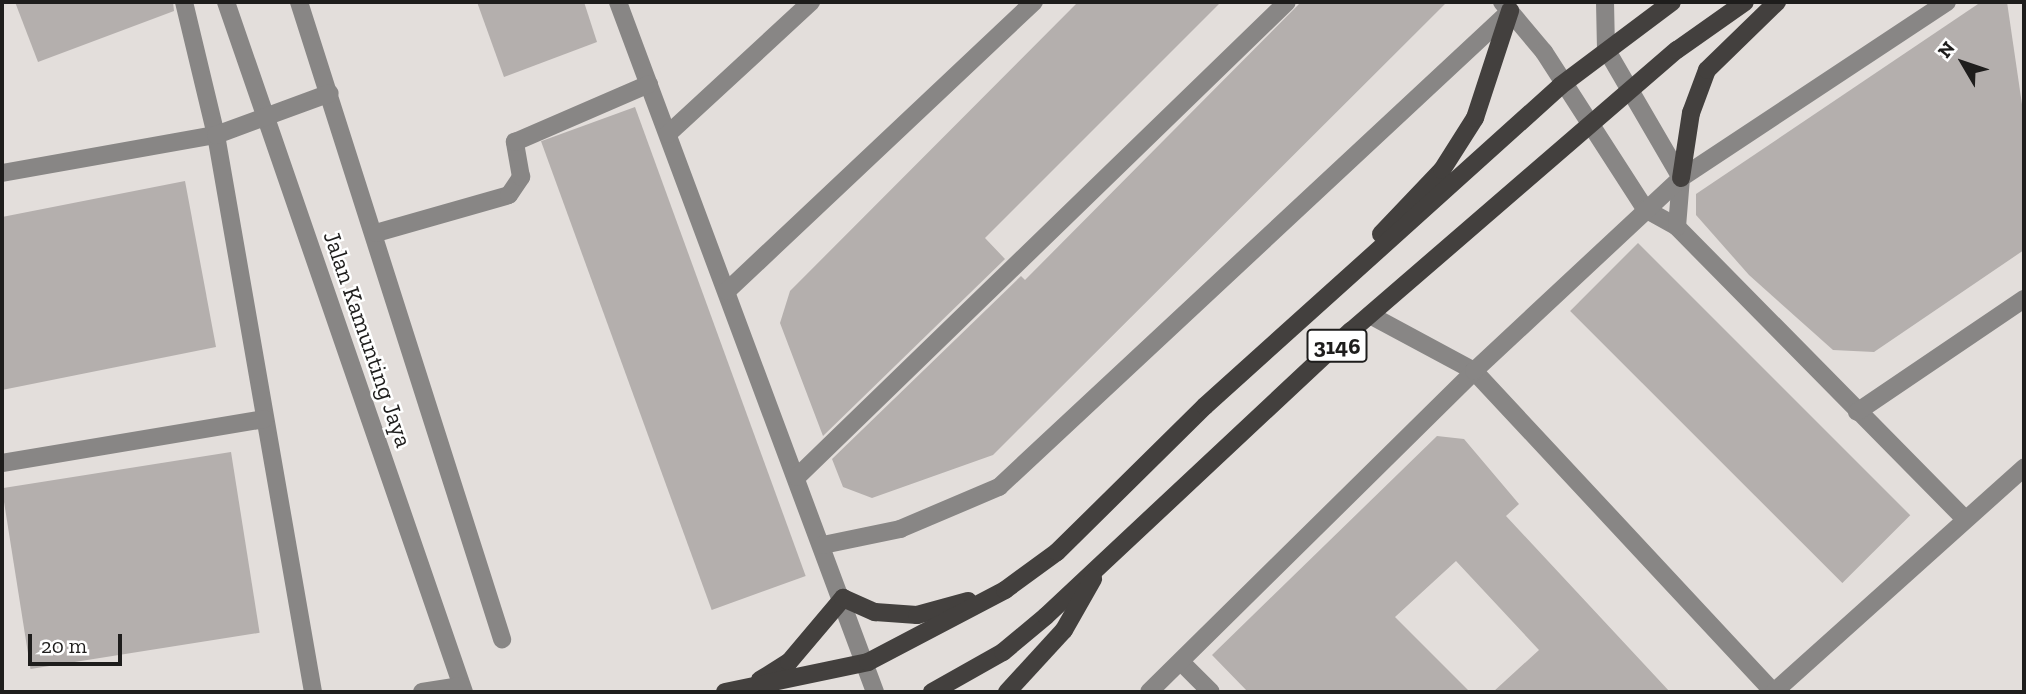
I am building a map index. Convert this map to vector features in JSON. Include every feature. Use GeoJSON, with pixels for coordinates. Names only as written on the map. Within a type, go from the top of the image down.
{"type":"FeatureCollection","features":[{"type":"Feature","properties":{"kind":"main road","name":"3146"},"geometry":{"type":"LineString","coordinates":[[725,692],[868,662],[1005,590],[1057,552],[1289,330],[1560,86],[1672,2]]}},
{"type":"Feature","properties":{"kind":"main road","name":"3146"},"geometry":{"type":"LineString","coordinates":[[932,692],[1003,652],[1370,315],[1632,89],[1745,2]]}},
{"type":"Feature","properties":{"kind":"main road"},"geometry":{"type":"LineString","coordinates":[[1681,178],[1691,113],[1707,70],[1777,2]]}},
{"type":"Feature","properties":{"kind":"main road"},"geometry":{"type":"LineString","coordinates":[[1289,330],[1442,170],[1488,90],[1506,6]]}},
{"type":"Feature","properties":{"kind":"main road"},"geometry":{"type":"LineString","coordinates":[[1007,692],[1064,630],[1104,561]]}},
{"type":"Feature","properties":{"kind":"main road"},"geometry":{"type":"LineString","coordinates":[[748,688],[789,662],[843,598],[875,612],[917,615],[1005,590]]}},
{"type":"Feature","properties":{"kind":"street"},"geometry":{"type":"LineString","coordinates":[[184,2],[216,135],[313,692]]}},
{"type":"Feature","properties":{"kind":"street","name":"Jalan Kamunting Jaya"},"geometry":{"type":"LineString","coordinates":[[226,2],[462,689]]}},
{"type":"Feature","properties":{"kind":"street"},"geometry":{"type":"LineString","coordinates":[[299,2],[376,233],[502,639]]}},
{"type":"Feature","properties":{"kind":"street"},"geometry":{"type":"LineString","coordinates":[[618,2],[868,662],[875,692]]}},
{"type":"Feature","properties":{"kind":"street"},"geometry":{"type":"LineString","coordinates":[[668,134],[810,2]]}},
{"type":"Feature","properties":{"kind":"street"},"geometry":{"type":"LineString","coordinates":[[727,291],[1034,2]]}},
{"type":"Feature","properties":{"kind":"street"},"geometry":{"type":"LineString","coordinates":[[797,477],[1287,2]]}},
{"type":"Feature","properties":{"kind":"street"},"geometry":{"type":"LineString","coordinates":[[1605,2],[1606,49],[1632,89],[1681,178],[1677,227]]}},
{"type":"Feature","properties":{"kind":"street"},"geometry":{"type":"LineString","coordinates":[[1149,692],[1474,371],[1645,209],[1681,178],[1947,2]]}},
{"type":"Feature","properties":{"kind":"street"},"geometry":{"type":"LineString","coordinates":[[823,545],[900,529],[999,487],[1506,6],[1544,52],[1560,86],[1645,209],[1677,227],[1965,519]]}},
{"type":"Feature","properties":{"kind":"street"},"geometry":{"type":"LineString","coordinates":[[376,233],[509,195],[521,177],[515,142],[649,84]]}},
{"type":"Feature","properties":{"kind":"street"},"geometry":{"type":"LineString","coordinates":[[2,173],[216,135],[330,93]]}},
{"type":"Feature","properties":{"kind":"street"},"geometry":{"type":"LineString","coordinates":[[1857,412],[2024,299]]}},
{"type":"Feature","properties":{"kind":"street"},"geometry":{"type":"LineString","coordinates":[[1370,315],[1474,371],[1774,692],[2024,467]]}},
{"type":"Feature","properties":{"kind":"street"},"geometry":{"type":"LineString","coordinates":[[2,463],[264,419]]}},
{"type":"Feature","properties":{"kind":"street"},"geometry":{"type":"LineString","coordinates":[[1181,662],[1211,692]]}},
{"type":"Feature","properties":{"kind":"street"},"geometry":{"type":"LineString","coordinates":[[422,692],[462,689]]}},
{"type":"Feature","properties":{"kind":"building"},"geometry":{"type":"Polygon","coordinates":[[[15,2],[173,2],[174,11],[38,62],[15,2]]]}},
{"type":"Feature","properties":{"kind":"building"},"geometry":{"type":"Polygon","coordinates":[[[477,2],[584,2],[597,42],[504,77],[477,2]]]}},
{"type":"Feature","properties":{"kind":"building"},"geometry":{"type":"Polygon","coordinates":[[[1078,2],[1221,2],[985,238],[1005,259],[823,436],[780,323],[790,291],[1078,2]]]}},
{"type":"Feature","properties":{"kind":"building"},"geometry":{"type":"Polygon","coordinates":[[[1301,2],[1447,2],[993,455],[872,498],[843,487],[832,459],[1021,276],[1025,280],[1301,2]]]}},
{"type":"Feature","properties":{"kind":"building"},"geometry":{"type":"Polygon","coordinates":[[[1981,2],[2007,2],[2024,118],[2024,250],[1874,352],[1833,350],[1749,275],[1696,215],[1696,194],[1981,2]]]}},
{"type":"Feature","properties":{"kind":"building"},"geometry":{"type":"Polygon","coordinates":[[[635,107],[806,576],[712,610],[541,141],[635,107]]]}},
{"type":"Feature","properties":{"kind":"building"},"geometry":{"type":"Polygon","coordinates":[[[185,181],[216,347],[2,390],[2,217],[185,181]]]}},
{"type":"Feature","properties":{"kind":"building"},"geometry":{"type":"Polygon","coordinates":[[[1638,243],[1910,515],[1842,583],[1570,311],[1638,243]]]}},
{"type":"Feature","properties":{"kind":"building"},"geometry":{"type":"Polygon","coordinates":[[[1437,436],[1464,439],[1519,504],[1506,516],[1670,692],[1493,692],[1539,650],[1456,561],[1395,617],[1470,692],[1248,692],[1212,655],[1437,436]]]}},
{"type":"Feature","properties":{"kind":"building"},"geometry":{"type":"Polygon","coordinates":[[[231,452],[260,633],[30,669],[2,488],[231,452]]]}}]}
